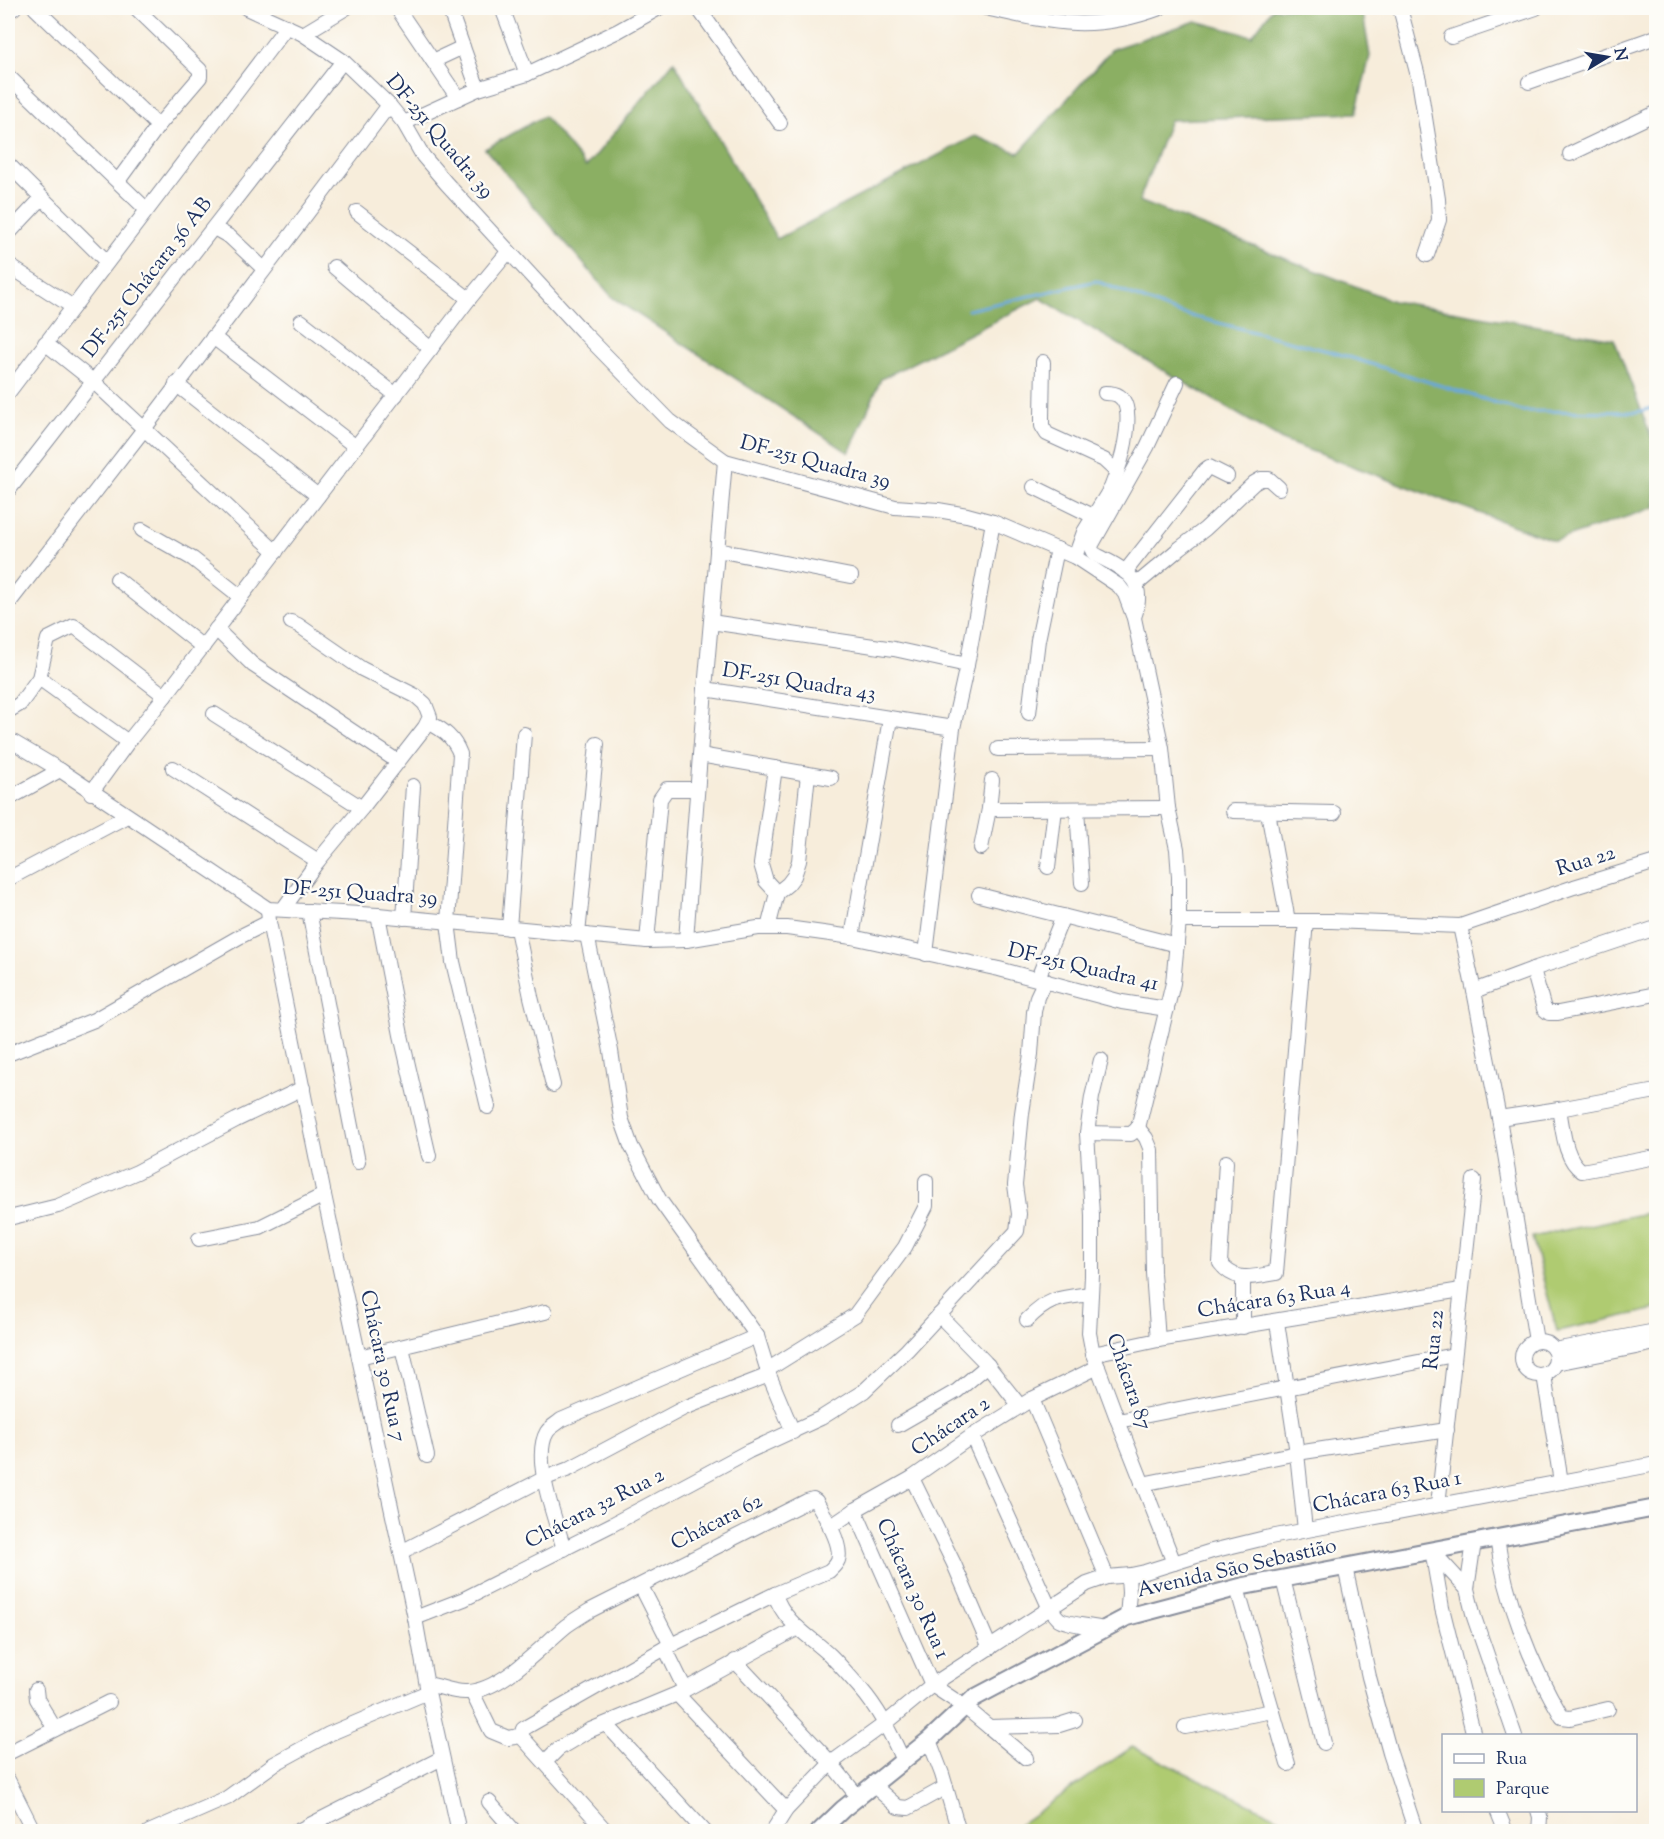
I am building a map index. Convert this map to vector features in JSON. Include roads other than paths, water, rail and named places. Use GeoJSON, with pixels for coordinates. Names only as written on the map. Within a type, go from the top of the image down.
{"type":"FeatureCollection","features":[{"type":"Feature","properties":{"kind":"main road","name":"Avenida São Sebastião"},"geometry":{"type":"LineString","coordinates":[[819,1832],[858,1797],[930,1740],[974,1698],[1127,1617],[1237,1588],[1656,1508]]}},
{"type":"Feature","properties":{"kind":"street"},"geometry":{"type":"LineString","coordinates":[[8,12],[14,8]]}},
{"type":"Feature","properties":{"kind":"street"},"geometry":{"type":"LineString","coordinates":[[35,8],[158,126]]}},
{"type":"Feature","properties":{"kind":"street"},"geometry":{"type":"LineString","coordinates":[[118,181],[158,126],[200,77],[200,70],[136,8]]}},
{"type":"Feature","properties":{"kind":"street","name":"DF-251 Quadra 39"},"geometry":{"type":"LineString","coordinates":[[246,8],[303,34],[343,61],[389,105],[404,123],[423,156],[508,252],[670,421],[725,461],[895,507],[938,510],[993,522],[1075,557],[1119,586],[1125,594],[1134,618],[1162,748],[1168,808]]}},
{"type":"Feature","properties":{"kind":"street"},"geometry":{"type":"LineString","coordinates":[[303,34],[346,8]]}},
{"type":"Feature","properties":{"kind":"street"},"geometry":{"type":"LineString","coordinates":[[397,8],[458,98]]}},
{"type":"Feature","properties":{"kind":"street"},"geometry":{"type":"LineString","coordinates":[[449,8],[478,89]]}},
{"type":"Feature","properties":{"kind":"street"},"geometry":{"type":"LineString","coordinates":[[502,8],[527,74]]}},
{"type":"Feature","properties":{"kind":"street"},"geometry":{"type":"LineString","coordinates":[[404,123],[478,89],[527,74],[618,31],[658,8]]}},
{"type":"Feature","properties":{"kind":"street"},"geometry":{"type":"LineString","coordinates":[[698,8],[780,123]]}},
{"type":"Feature","properties":{"kind":"street"},"geometry":{"type":"LineString","coordinates":[[986,8],[1048,21],[1086,24],[1109,22],[1160,8]]}},
{"type":"Feature","properties":{"kind":"street"},"geometry":{"type":"LineString","coordinates":[[1048,21],[1053,8]]}},
{"type":"Feature","properties":{"kind":"street"},"geometry":{"type":"LineString","coordinates":[[1400,8],[1419,80],[1438,199],[1439,220],[1427,255]]}},
{"type":"Feature","properties":{"kind":"street"},"geometry":{"type":"LineString","coordinates":[[1451,37],[1536,8]]}},
{"type":"Feature","properties":{"kind":"street"},"geometry":{"type":"LineString","coordinates":[[8,393],[287,26]]}},
{"type":"Feature","properties":{"kind":"street"},"geometry":{"type":"LineString","coordinates":[[1529,82],[1656,37]]}},
{"type":"Feature","properties":{"kind":"street"},"geometry":{"type":"LineString","coordinates":[[433,61],[463,47]]}},
{"type":"Feature","properties":{"kind":"street","name":"DF-251 Chácara 36 AB"},"geometry":{"type":"LineString","coordinates":[[276,552],[94,382],[343,61]]}},
{"type":"Feature","properties":{"kind":"street"},"geometry":{"type":"LineString","coordinates":[[8,76],[147,210]]}},
{"type":"Feature","properties":{"kind":"street"},"geometry":{"type":"LineString","coordinates":[[8,604],[144,429],[389,105]]}},
{"type":"Feature","properties":{"kind":"street"},"geometry":{"type":"LineString","coordinates":[[1570,154],[1656,112]]}},
{"type":"Feature","properties":{"kind":"street"},"geometry":{"type":"LineString","coordinates":[[8,164],[108,262]]}},
{"type":"Feature","properties":{"kind":"street"},"geometry":{"type":"LineString","coordinates":[[8,234],[42,198]]}},
{"type":"Feature","properties":{"kind":"street"},"geometry":{"type":"LineString","coordinates":[[357,212],[469,299]]}},
{"type":"Feature","properties":{"kind":"street"},"geometry":{"type":"LineString","coordinates":[[213,228],[230,237],[264,269]]}},
{"type":"Feature","properties":{"kind":"street"},"geometry":{"type":"LineString","coordinates":[[91,793],[469,299],[508,252]]}},
{"type":"Feature","properties":{"kind":"street"},"geometry":{"type":"LineString","coordinates":[[8,265],[73,307]]}},
{"type":"Feature","properties":{"kind":"street"},"geometry":{"type":"LineString","coordinates":[[334,267],[431,349]]}},
{"type":"Feature","properties":{"kind":"street"},"geometry":{"type":"LineString","coordinates":[[301,321],[396,395]]}},
{"type":"Feature","properties":{"kind":"street"},"geometry":{"type":"LineString","coordinates":[[213,337],[356,447]]}},
{"type":"Feature","properties":{"kind":"street"},"geometry":{"type":"LineString","coordinates":[[8,491],[94,382],[45,343]]}},
{"type":"Feature","properties":{"kind":"street"},"geometry":{"type":"LineString","coordinates":[[1043,362],[1042,426],[1047,434],[1104,460],[1117,472]]}},
{"type":"Feature","properties":{"kind":"street"},"geometry":{"type":"LineString","coordinates":[[1134,618],[1139,597],[1137,584],[1125,572],[1095,555],[1091,546],[1147,447],[1177,383]]}},
{"type":"Feature","properties":{"kind":"street"},"geometry":{"type":"LineString","coordinates":[[176,384],[318,496]]}},
{"type":"Feature","properties":{"kind":"street"},"geometry":{"type":"LineString","coordinates":[[1075,557],[1084,532],[1111,488],[1123,456],[1128,409],[1124,400],[1117,394],[1105,393]]}},
{"type":"Feature","properties":{"kind":"street","name":"DF-251 Quadra 43"},"geometry":{"type":"LineString","coordinates":[[725,461],[705,689],[953,728]]}},
{"type":"Feature","properties":{"kind":"street"},"geometry":{"type":"LineString","coordinates":[[1125,572],[1205,470],[1209,467],[1214,468],[1227,476]]}},
{"type":"Feature","properties":{"kind":"street"},"geometry":{"type":"LineString","coordinates":[[1137,584],[1205,529],[1254,483],[1261,479],[1269,479],[1279,488]]}},
{"type":"Feature","properties":{"kind":"street"},"geometry":{"type":"LineString","coordinates":[[1035,487],[1095,517]]}},
{"type":"Feature","properties":{"kind":"street"},"geometry":{"type":"LineString","coordinates":[[926,954],[953,728],[968,665],[993,522]]}},
{"type":"Feature","properties":{"kind":"street"},"geometry":{"type":"LineString","coordinates":[[142,530],[193,559],[241,597]]}},
{"type":"Feature","properties":{"kind":"street"},"geometry":{"type":"LineString","coordinates":[[717,549],[850,576]]}},
{"type":"Feature","properties":{"kind":"street"},"geometry":{"type":"LineString","coordinates":[[1029,713],[1038,640],[1057,549]]}},
{"type":"Feature","properties":{"kind":"street"},"geometry":{"type":"LineString","coordinates":[[117,579],[203,647]]}},
{"type":"Feature","properties":{"kind":"street"},"geometry":{"type":"LineString","coordinates":[[283,909],[428,722],[429,711],[416,696],[362,669],[317,637],[291,622]]}},
{"type":"Feature","properties":{"kind":"street"},"geometry":{"type":"LineString","coordinates":[[711,622],[894,649],[968,665]]}},
{"type":"Feature","properties":{"kind":"street"},"geometry":{"type":"LineString","coordinates":[[8,711],[20,704],[39,678],[48,639],[74,626],[165,696]]}},
{"type":"Feature","properties":{"kind":"street"},"geometry":{"type":"LineString","coordinates":[[216,629],[253,665],[397,761]]}},
{"type":"Feature","properties":{"kind":"street"},"geometry":{"type":"LineString","coordinates":[[39,678],[128,742]]}},
{"type":"Feature","properties":{"kind":"street"},"geometry":{"type":"LineString","coordinates":[[686,939],[705,689]]}},
{"type":"Feature","properties":{"kind":"street"},"geometry":{"type":"LineString","coordinates":[[214,714],[362,808]]}},
{"type":"Feature","properties":{"kind":"street"},"geometry":{"type":"LineString","coordinates":[[852,937],[890,718]]}},
{"type":"Feature","properties":{"kind":"street"},"geometry":{"type":"LineString","coordinates":[[428,722],[449,735],[456,743],[460,754],[448,922],[453,962],[488,1107]]}},
{"type":"Feature","properties":{"kind":"street"},"geometry":{"type":"LineString","coordinates":[[524,734],[513,929],[553,1085]]}},
{"type":"Feature","properties":{"kind":"street","name":"DF-251 Quadra 39"},"geometry":{"type":"LineString","coordinates":[[8,739],[60,770],[128,816],[268,915],[283,909],[378,915],[647,941],[686,939]]}},
{"type":"Feature","properties":{"kind":"street"},"geometry":{"type":"LineString","coordinates":[[597,744],[583,934],[611,1052],[621,1118],[631,1146],[659,1199],[757,1336],[768,1373],[793,1432]]}},
{"type":"Feature","properties":{"kind":"street"},"geometry":{"type":"LineString","coordinates":[[998,749],[1162,748]]}},
{"type":"Feature","properties":{"kind":"street"},"geometry":{"type":"LineString","coordinates":[[700,755],[831,778]]}},
{"type":"Feature","properties":{"kind":"street"},"geometry":{"type":"LineString","coordinates":[[173,768],[318,861]]}},
{"type":"Feature","properties":{"kind":"street"},"geometry":{"type":"LineString","coordinates":[[775,768],[761,864],[766,881],[777,893]]}},
{"type":"Feature","properties":{"kind":"street"},"geometry":{"type":"LineString","coordinates":[[8,799],[60,770]]}},
{"type":"Feature","properties":{"kind":"street"},"geometry":{"type":"LineString","coordinates":[[768,928],[777,893],[794,876],[799,861],[808,774]]}},
{"type":"Feature","properties":{"kind":"street"},"geometry":{"type":"LineString","coordinates":[[981,848],[992,780]]}},
{"type":"Feature","properties":{"kind":"street"},"geometry":{"type":"LineString","coordinates":[[404,918],[413,786]]}},
{"type":"Feature","properties":{"kind":"street"},"geometry":{"type":"LineString","coordinates":[[647,941],[660,799],[667,789],[697,789]]}},
{"type":"Feature","properties":{"kind":"street"},"geometry":{"type":"LineString","coordinates":[[989,809],[1168,808]]}},
{"type":"Feature","properties":{"kind":"street","name":"DF-251 Quadra 41"},"geometry":{"type":"LineString","coordinates":[[686,939],[732,931],[768,928],[787,928],[852,937],[1041,979],[1122,1002],[1167,1009],[1173,982],[1179,921],[1177,849],[1168,808]]}},
{"type":"Feature","properties":{"kind":"street"},"geometry":{"type":"LineString","coordinates":[[1048,867],[1055,809]]}},
{"type":"Feature","properties":{"kind":"street"},"geometry":{"type":"LineString","coordinates":[[1077,809],[1082,883]]}},
{"type":"Feature","properties":{"kind":"street"},"geometry":{"type":"LineString","coordinates":[[1233,811],[1334,813]]}},
{"type":"Feature","properties":{"kind":"street"},"geometry":{"type":"LineString","coordinates":[[1268,812],[1288,921]]}},
{"type":"Feature","properties":{"kind":"street"},"geometry":{"type":"LineString","coordinates":[[8,879],[128,816]]}},
{"type":"Feature","properties":{"kind":"street","name":"Rua 22"},"geometry":{"type":"LineString","coordinates":[[1460,926],[1656,862]]}},
{"type":"Feature","properties":{"kind":"street","name":"DF-251 Quadra 41"},"geometry":{"type":"LineString","coordinates":[[979,895],[1177,945]]}},
{"type":"Feature","properties":{"kind":"street"},"geometry":{"type":"LineString","coordinates":[[309,911],[358,1162]]}},
{"type":"Feature","properties":{"kind":"street"},"geometry":{"type":"LineString","coordinates":[[8,1054],[94,1020],[268,915]]}},
{"type":"Feature","properties":{"kind":"street","name":"Chácara 30 Rua 7"},"geometry":{"type":"LineString","coordinates":[[268,915],[324,1195],[459,1832]]}},
{"type":"Feature","properties":{"kind":"street"},"geometry":{"type":"LineString","coordinates":[[378,915],[429,1156]]}},
{"type":"Feature","properties":{"kind":"street","name":"Chácara 32 Rua 2"},"geometry":{"type":"LineString","coordinates":[[415,1618],[464,1599],[564,1549],[749,1451],[821,1418],[864,1391],[907,1350],[1017,1231],[1019,1214],[1015,1185],[1034,1012],[1041,979],[1063,916]]}},
{"type":"Feature","properties":{"kind":"street"},"geometry":{"type":"LineString","coordinates":[[1179,921],[1305,921],[1460,926],[1499,1118],[1536,1341]]}},
{"type":"Feature","properties":{"kind":"street"},"geometry":{"type":"LineString","coordinates":[[1226,1162],[1220,1263],[1228,1273],[1243,1278],[1276,1273],[1305,921]]}},
{"type":"Feature","properties":{"kind":"street"},"geometry":{"type":"LineString","coordinates":[[1474,991],[1656,928]]}},
{"type":"Feature","properties":{"kind":"street"},"geometry":{"type":"LineString","coordinates":[[1533,969],[1544,1009],[1549,1013],[1656,994]]}},
{"type":"Feature","properties":{"kind":"street"},"geometry":{"type":"LineString","coordinates":[[1088,1133],[1131,1134],[1138,1128],[1167,1009]]}},
{"type":"Feature","properties":{"kind":"street","name":"Chácara 87"},"geometry":{"type":"LineString","coordinates":[[1101,1060],[1092,1097],[1088,1133],[1092,1215],[1089,1334],[1096,1361],[1118,1421],[1174,1563]]}},
{"type":"Feature","properties":{"kind":"street"},"geometry":{"type":"LineString","coordinates":[[8,1216],[13,1217],[58,1206],[137,1172],[303,1088]]}},
{"type":"Feature","properties":{"kind":"street"},"geometry":{"type":"LineString","coordinates":[[1499,1118],[1656,1091]]}},
{"type":"Feature","properties":{"kind":"street"},"geometry":{"type":"LineString","coordinates":[[1559,1109],[1570,1159],[1582,1171],[1656,1157]]}},
{"type":"Feature","properties":{"kind":"street","name":"Chácara 87"},"geometry":{"type":"LineString","coordinates":[[1138,1128],[1146,1138],[1151,1150],[1153,1273],[1158,1340]]}},
{"type":"Feature","properties":{"kind":"street","name":"Rua 22"},"geometry":{"type":"LineString","coordinates":[[1438,1505],[1474,1180]]}},
{"type":"Feature","properties":{"kind":"street"},"geometry":{"type":"LineString","coordinates":[[401,1552],[543,1479],[569,1469],[684,1408],[768,1373],[855,1315],[910,1237],[926,1206],[926,1181]]}},
{"type":"Feature","properties":{"kind":"street"},"geometry":{"type":"LineString","coordinates":[[198,1239],[260,1227],[324,1195]]}},
{"type":"Feature","properties":{"kind":"street"},"geometry":{"type":"LineString","coordinates":[[1243,1278],[1243,1327]]}},
{"type":"Feature","properties":{"kind":"street","name":"Chácara 63 Rua 4"},"geometry":{"type":"LineString","coordinates":[[1096,1361],[1158,1340],[1461,1290]]}},
{"type":"Feature","properties":{"kind":"street"},"geometry":{"type":"LineString","coordinates":[[1027,1320],[1041,1306],[1059,1298],[1091,1294]]}},
{"type":"Feature","properties":{"kind":"street"},"geometry":{"type":"LineString","coordinates":[[359,1358],[544,1312]]}},
{"type":"Feature","properties":{"kind":"street"},"geometry":{"type":"LineString","coordinates":[[939,1315],[1026,1402],[1107,1577]]}},
{"type":"Feature","properties":{"kind":"street","name":"Chácara 63 Rua 1"},"geometry":{"type":"LineString","coordinates":[[1277,1322],[1297,1453],[1305,1530],[1656,1464]]}},
{"type":"Feature","properties":{"kind":"street"},"geometry":{"type":"LineString","coordinates":[[1555,1356],[1656,1332]]}},
{"type":"Feature","properties":{"kind":"street"},"geometry":{"type":"LineString","coordinates":[[564,1549],[543,1479],[542,1446],[547,1432],[561,1420],[757,1336]]}},
{"type":"Feature","properties":{"kind":"street"},"geometry":{"type":"LineString","coordinates":[[1536,1341],[1550,1345],[1555,1356],[1551,1371],[1544,1375],[1534,1375],[1526,1370],[1522,1362],[1523,1353],[1528,1345],[1536,1341]]}},
{"type":"Feature","properties":{"kind":"street"},"geometry":{"type":"LineString","coordinates":[[1555,1356],[1656,1343]]}},
{"type":"Feature","properties":{"kind":"street"},"geometry":{"type":"LineString","coordinates":[[402,1347],[427,1456]]}},
{"type":"Feature","properties":{"kind":"street"},"geometry":{"type":"LineString","coordinates":[[1118,1421],[1454,1354]]}},
{"type":"Feature","properties":{"kind":"street","name":"Chácara 2"},"geometry":{"type":"LineString","coordinates":[[830,1527],[912,1478],[1026,1402],[1096,1361]]}},
{"type":"Feature","properties":{"kind":"street"},"geometry":{"type":"LineString","coordinates":[[898,1425],[957,1391],[988,1365]]}},
{"type":"Feature","properties":{"kind":"street"},"geometry":{"type":"LineString","coordinates":[[1544,1375],[1561,1482]]}},
{"type":"Feature","properties":{"kind":"street"},"geometry":{"type":"LineString","coordinates":[[1142,1484],[1297,1453],[1447,1430]]}},
{"type":"Feature","properties":{"kind":"street"},"geometry":{"type":"LineString","coordinates":[[972,1436],[1049,1607],[1067,1623],[1088,1624],[1103,1629]]}},
{"type":"Feature","properties":{"kind":"street"},"geometry":{"type":"LineString","coordinates":[[912,1478],[954,1564],[990,1648]]}},
{"type":"Feature","properties":{"kind":"street","name":"Chácara 62"},"geometry":{"type":"LineString","coordinates":[[472,1692],[494,1683],[518,1667],[589,1611],[813,1499],[830,1527]]}},
{"type":"Feature","properties":{"kind":"street","name":"Chácara 30 Rua 1"},"geometry":{"type":"LineString","coordinates":[[855,1510],[932,1685]]}},
{"type":"Feature","properties":{"kind":"street"},"geometry":{"type":"LineString","coordinates":[[521,1736],[523,1729],[668,1647],[775,1594],[829,1571],[839,1556],[830,1527]]}},
{"type":"Feature","properties":{"kind":"street"},"geometry":{"type":"LineString","coordinates":[[772,1832],[786,1810],[831,1763],[886,1723],[932,1685],[1087,1584],[1107,1577],[1128,1576],[1212,1551],[1305,1530]]}},
{"type":"Feature","properties":{"kind":"street"},"geometry":{"type":"LineString","coordinates":[[1497,1538],[1507,1586],[1530,1653],[1562,1717],[1570,1718],[1608,1710]]}},
{"type":"Feature","properties":{"kind":"street"},"geometry":{"type":"LineString","coordinates":[[1474,1542],[1467,1589],[1474,1617],[1514,1734]]}},
{"type":"Feature","properties":{"kind":"street"},"geometry":{"type":"LineString","coordinates":[[1432,1550],[1467,1589]]}},
{"type":"Feature","properties":{"kind":"street"},"geometry":{"type":"LineString","coordinates":[[1432,1550],[1442,1608],[1474,1734]]}},
{"type":"Feature","properties":{"kind":"street"},"geometry":{"type":"LineString","coordinates":[[1345,1567],[1369,1677],[1390,1753],[1416,1832]]}},
{"type":"Feature","properties":{"kind":"street"},"geometry":{"type":"LineString","coordinates":[[1127,1617],[1128,1576]]}},
{"type":"Feature","properties":{"kind":"street"},"geometry":{"type":"LineString","coordinates":[[1283,1579],[1324,1743]]}},
{"type":"Feature","properties":{"kind":"street"},"geometry":{"type":"LineString","coordinates":[[641,1586],[668,1647],[681,1691],[786,1810]]}},
{"type":"Feature","properties":{"kind":"street"},"geometry":{"type":"LineString","coordinates":[[1237,1588],[1288,1764]]}},
{"type":"Feature","properties":{"kind":"street"},"geometry":{"type":"LineString","coordinates":[[775,1594],[787,1617],[863,1690],[886,1723],[903,1761]]}},
{"type":"Feature","properties":{"kind":"street"},"geometry":{"type":"LineString","coordinates":[[545,1762],[558,1749],[573,1740],[681,1691],[798,1628]]}},
{"type":"Feature","properties":{"kind":"street"},"geometry":{"type":"LineString","coordinates":[[735,1661],[831,1763],[858,1797]]}},
{"type":"Feature","properties":{"kind":"street"},"geometry":{"type":"LineString","coordinates":[[932,1685],[965,1707],[1026,1758]]}},
{"type":"Feature","properties":{"kind":"street"},"geometry":{"type":"LineString","coordinates":[[149,1832],[228,1798],[274,1764],[329,1734],[427,1688],[472,1692],[491,1731],[508,1738],[521,1736]]}},
{"type":"Feature","properties":{"kind":"street"},"geometry":{"type":"LineString","coordinates":[[36,1690],[37,1699],[55,1729]]}},
{"type":"Feature","properties":{"kind":"street"},"geometry":{"type":"LineString","coordinates":[[8,1753],[109,1702]]}},
{"type":"Feature","properties":{"kind":"street"},"geometry":{"type":"LineString","coordinates":[[1185,1727],[1273,1711]]}},
{"type":"Feature","properties":{"kind":"street"},"geometry":{"type":"LineString","coordinates":[[989,1727],[1059,1725],[1075,1720]]}},
{"type":"Feature","properties":{"kind":"street"},"geometry":{"type":"LineString","coordinates":[[607,1725],[705,1832]]}},
{"type":"Feature","properties":{"kind":"street"},"geometry":{"type":"LineString","coordinates":[[521,1736],[608,1832]]}},
{"type":"Feature","properties":{"kind":"street"},"geometry":{"type":"LineString","coordinates":[[930,1740],[959,1832]]}},
{"type":"Feature","properties":{"kind":"street"},"geometry":{"type":"LineString","coordinates":[[296,1832],[442,1758]]}},
{"type":"Feature","properties":{"kind":"street"},"geometry":{"type":"LineString","coordinates":[[8,1780],[34,1832]]}},
{"type":"Feature","properties":{"kind":"street"},"geometry":{"type":"LineString","coordinates":[[873,1785],[902,1808],[908,1808],[946,1787]]}},
{"type":"Feature","properties":{"kind":"street"},"geometry":{"type":"LineString","coordinates":[[489,1802],[515,1832]]}},
{"type":"Feature","properties":{"kind":"street"},"geometry":{"type":"LineString","coordinates":[[1498,1812],[1506,1832]]}},
{"type":"Feature","properties":{"kind":"street"},"geometry":{"type":"LineString","coordinates":[[1539,1812],[1539,1832]]}},
{"type":"Feature","properties":{"kind":"waterway"},"geometry":{"type":"LineString","coordinates":[[968,310],[1096,281],[1172,311],[1336,353],[1522,411],[1637,412],[1656,407]]}}]}
